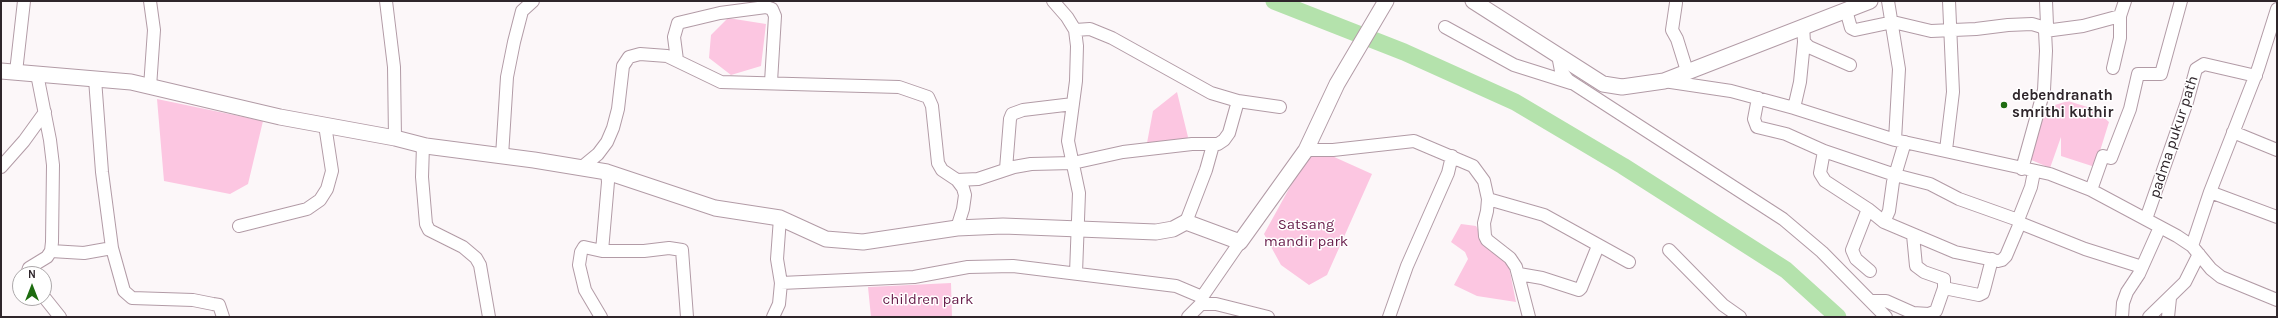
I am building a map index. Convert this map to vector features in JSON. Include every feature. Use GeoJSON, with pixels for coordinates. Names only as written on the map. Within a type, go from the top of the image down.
{"type":"FeatureCollection","features":[{"type":"Feature","properties":{"kind":"main road"},"geometry":{"type":"LineString","coordinates":[[1,71],[131,82],[280,117],[395,138],[423,145],[607,172],[715,208],[780,218],[826,239],[863,242],[957,228],[1003,226],[1077,231],[1156,232],[1173,229],[1186,222],[1240,242],[1306,150],[1337,84],[1386,1]]}},
{"type":"Feature","properties":{"kind":"main road"},"geometry":{"type":"LineString","coordinates":[[1473,1],[1603,84],[1612,87],[1643,85],[1664,80],[1870,1]]}},
{"type":"Feature","properties":{"kind":"street"},"geometry":{"type":"LineString","coordinates":[[16,72],[24,1]]}},
{"type":"Feature","properties":{"kind":"street"},"geometry":{"type":"LineString","coordinates":[[150,1],[154,30],[150,87]]}},
{"type":"Feature","properties":{"kind":"street"},"geometry":{"type":"LineString","coordinates":[[386,1],[394,67],[395,138]]}},
{"type":"Feature","properties":{"kind":"street"},"geometry":{"type":"LineString","coordinates":[[502,156],[507,77],[514,42],[522,11],[533,1]]}},
{"type":"Feature","properties":{"kind":"street"},"geometry":{"type":"LineString","coordinates":[[1053,1],[1067,17],[1075,30],[1076,80],[1068,141],[1079,193],[1076,273]]}},
{"type":"Feature","properties":{"kind":"street"},"geometry":{"type":"LineString","coordinates":[[1884,222],[1891,206],[1900,141],[1899,69],[1893,22],[1888,1]]}},
{"type":"Feature","properties":{"kind":"street"},"geometry":{"type":"LineString","coordinates":[[1946,150],[1953,92],[1949,30],[1949,1]]}},
{"type":"Feature","properties":{"kind":"street"},"geometry":{"type":"LineString","coordinates":[[1824,151],[1820,167],[1822,179],[1868,209],[1884,222],[1955,252],[2000,261],[2006,256],[2019,221],[2027,167],[2044,90],[2046,72],[2044,29],[2047,23],[2046,1]]}},
{"type":"Feature","properties":{"kind":"street"},"geometry":{"type":"LineString","coordinates":[[2113,68],[2120,38],[2120,16],[2125,1]]}},
{"type":"Feature","properties":{"kind":"street"},"geometry":{"type":"LineString","coordinates":[[2091,190],[2103,156],[2111,158],[2130,109],[2138,74],[2161,74],[2181,1]]}},
{"type":"Feature","properties":{"kind":"street"},"geometry":{"type":"LineString","coordinates":[[1676,3],[1672,30],[1677,39],[1687,72]]}},
{"type":"Feature","properties":{"kind":"street"},"geometry":{"type":"LineString","coordinates":[[677,60],[674,37],[678,23],[720,13],[766,7],[772,10],[775,16],[771,82]]}},
{"type":"Feature","properties":{"kind":"street"},"geometry":{"type":"LineString","coordinates":[[1846,10],[1851,28],[1855,30],[1893,22],[1910,24],[1928,31],[1976,29],[2032,24],[2044,29],[2083,26],[2120,16]]}},
{"type":"Feature","properties":{"kind":"street"},"geometry":{"type":"LineString","coordinates":[[2149,317],[2185,282],[2210,192],[2233,132],[2272,39],[2276,17]]}},
{"type":"Feature","properties":{"kind":"street"},"geometry":{"type":"LineString","coordinates":[[1794,108],[1800,82],[1804,42],[1803,26]]}},
{"type":"Feature","properties":{"kind":"street"},"geometry":{"type":"LineString","coordinates":[[1445,27],[1514,65],[1572,84],[1645,129],[1783,219],[1822,252],[1886,317]]}},
{"type":"Feature","properties":{"kind":"street"},"geometry":{"type":"LineString","coordinates":[[1075,30],[1094,30],[1153,61],[1203,90],[1238,101],[1280,107]]}},
{"type":"Feature","properties":{"kind":"street"},"geometry":{"type":"LineString","coordinates":[[1804,42],[1809,47],[1850,65]]}},
{"type":"Feature","properties":{"kind":"street"},"geometry":{"type":"LineString","coordinates":[[581,168],[598,154],[607,142],[614,128],[623,66],[629,57],[640,54],[667,56],[721,82],[771,82],[899,87],[928,97],[932,106],[938,163],[942,170],[957,180],[963,188],[965,195],[963,210],[957,228]]}},
{"type":"Feature","properties":{"kind":"street"},"geometry":{"type":"LineString","coordinates":[[1558,56],[1561,71],[1572,84]]}},
{"type":"Feature","properties":{"kind":"street","name":"padma pukur path"},"geometry":{"type":"LineString","coordinates":[[2146,219],[2187,102],[2196,69],[2204,64],[2256,76]]}},
{"type":"Feature","properties":{"kind":"street"},"geometry":{"type":"LineString","coordinates":[[32,266],[47,257],[51,251],[54,181],[50,140],[37,74]]}},
{"type":"Feature","properties":{"kind":"street"},"geometry":{"type":"LineString","coordinates":[[95,79],[102,172],[112,248],[127,296],[132,298],[193,300],[219,305],[223,317]]}},
{"type":"Feature","properties":{"kind":"street"},"geometry":{"type":"LineString","coordinates":[[1664,80],[1731,91],[1794,108],[1900,141],[2027,167],[2050,174],[2091,190],[2146,219],[2195,250],[2211,269],[2221,277],[2277,300]]}},
{"type":"Feature","properties":{"kind":"street"},"geometry":{"type":"LineString","coordinates":[[1758,98],[1754,119],[1757,127],[1786,134],[1824,151],[1895,175],[1930,184],[1959,199],[2019,221],[2085,249],[2142,267]]}},
{"type":"Feature","properties":{"kind":"street"},"geometry":{"type":"LineString","coordinates":[[957,180],[978,179],[1006,169],[1031,164],[1073,163],[1128,151],[1192,144],[1213,145],[1224,140],[1238,101]]}},
{"type":"Feature","properties":{"kind":"street"},"geometry":{"type":"LineString","coordinates":[[1006,169],[1010,119],[1012,114],[1023,110],[1073,104]]}},
{"type":"Feature","properties":{"kind":"street"},"geometry":{"type":"LineString","coordinates":[[1,167],[24,141],[45,112]]}},
{"type":"Feature","properties":{"kind":"street"},"geometry":{"type":"LineString","coordinates":[[239,226],[306,209],[320,200],[327,189],[332,171],[325,125]]}},
{"type":"Feature","properties":{"kind":"street"},"geometry":{"type":"LineString","coordinates":[[2233,132],[2277,150]]}},
{"type":"Feature","properties":{"kind":"street"},"geometry":{"type":"LineString","coordinates":[[1306,150],[1333,150],[1414,141],[1452,156],[1479,171],[1484,181],[1488,199],[1488,210],[1484,223],[1485,236],[1491,244],[1510,258],[1519,274],[1529,317]]}},
{"type":"Feature","properties":{"kind":"street"},"geometry":{"type":"LineString","coordinates":[[423,145],[422,177],[426,224],[429,230],[463,247],[476,258],[480,265],[489,317]]}},
{"type":"Feature","properties":{"kind":"street"},"geometry":{"type":"LineString","coordinates":[[1186,222],[1206,170],[1213,145]]}},
{"type":"Feature","properties":{"kind":"street"},"geometry":{"type":"LineString","coordinates":[[1389,317],[1407,266],[1448,173],[1452,156]]}},
{"type":"Feature","properties":{"kind":"street"},"geometry":{"type":"LineString","coordinates":[[602,251],[608,182],[607,172]]}},
{"type":"Feature","properties":{"kind":"street"},"geometry":{"type":"LineString","coordinates":[[2210,192],[2277,217]]}},
{"type":"Feature","properties":{"kind":"street"},"geometry":{"type":"LineString","coordinates":[[1488,199],[1544,215],[1629,262]]}},
{"type":"Feature","properties":{"kind":"street"},"geometry":{"type":"LineString","coordinates":[[1868,209],[1852,250],[1856,259],[1870,271]]}},
{"type":"Feature","properties":{"kind":"street"},"geometry":{"type":"LineString","coordinates":[[773,317],[779,304],[781,283],[777,259],[780,218]]}},
{"type":"Feature","properties":{"kind":"street"},"geometry":{"type":"LineString","coordinates":[[2122,317],[2123,303],[2127,292],[2142,267],[2160,227]]}},
{"type":"Feature","properties":{"kind":"street"},"geometry":{"type":"LineString","coordinates":[[1871,302],[1886,301],[1913,313],[1936,314],[1944,288],[1944,279],[1924,272],[1916,266],[1913,235]]}},
{"type":"Feature","properties":{"kind":"street"},"geometry":{"type":"LineString","coordinates":[[1188,317],[1201,301],[1240,242]]}},
{"type":"Feature","properties":{"kind":"street"},"geometry":{"type":"LineString","coordinates":[[1519,274],[1542,278],[1579,290],[1584,282],[1598,246]]}},
{"type":"Feature","properties":{"kind":"street"},"geometry":{"type":"LineString","coordinates":[[600,317],[585,290],[580,277],[579,265],[581,252],[584,247],[602,251],[644,251],[669,248],[682,250],[687,317]]}},
{"type":"Feature","properties":{"kind":"street"},"geometry":{"type":"LineString","coordinates":[[51,251],[84,253],[112,248]]}},
{"type":"Feature","properties":{"kind":"street"},"geometry":{"type":"LineString","coordinates":[[1668,250],[1723,305],[1740,317]]}},
{"type":"Feature","properties":{"kind":"street"},"geometry":{"type":"LineString","coordinates":[[1944,288],[1979,296],[1983,293],[1992,259]]}},
{"type":"Feature","properties":{"kind":"street"},"geometry":{"type":"LineString","coordinates":[[781,283],[914,278],[968,267],[1013,266],[1042,271],[1076,273],[1176,286],[1201,301],[1251,315],[1268,317]]}},
{"type":"Feature","properties":{"kind":"street"},"geometry":{"type":"LineString","coordinates":[[2168,317],[2170,298]]}},
{"type":"Feature","properties":{"kind":"street"},"geometry":{"type":"LineString","coordinates":[[51,306],[60,317]]}},
{"type":"Feature","properties":{"kind":"green space"},"geometry":{"type":"Polygon","coordinates":[[[728,18],[766,24],[761,66],[731,75],[709,58],[711,35],[728,18]]]}},
{"type":"Feature","properties":{"kind":"green space"},"geometry":{"type":"Polygon","coordinates":[[[1177,92],[1188,137],[1185,142],[1147,143],[1153,111],[1177,92]]]}},
{"type":"Feature","properties":{"kind":"green space"},"geometry":{"type":"Polygon","coordinates":[[[157,99],[263,121],[248,184],[230,194],[164,181],[157,99]]]}},
{"type":"Feature","properties":{"kind":"green space"},"geometry":{"type":"Polygon","coordinates":[[[2068,101],[2094,109],[2109,122],[2095,167],[2061,156],[2061,137],[2050,168],[2029,159],[2045,108],[2068,101]]]}},
{"type":"Feature","properties":{"kind":"green space","name":"Satsang mandir park"},"geometry":{"type":"Polygon","coordinates":[[[1312,147],[1372,174],[1327,275],[1309,285],[1281,265],[1264,234],[1312,147]]]}},
{"type":"Feature","properties":{"kind":"green space"},"geometry":{"type":"Polygon","coordinates":[[[1461,224],[1476,226],[1485,241],[1508,262],[1516,302],[1477,296],[1454,285],[1468,259],[1465,252],[1451,242],[1461,224]]]}},
{"type":"Feature","properties":{"kind":"green space","name":"children park"},"geometry":{"type":"Polygon","coordinates":[[[951,283],[952,317],[871,317],[868,287],[951,283]]]}},
{"type":"Feature","properties":{"kind":"waterway"},"geometry":{"type":"LineString","coordinates":[[1274,1],[1404,52],[1515,102],[1623,166],[1786,270],[1838,317]]}},
{"type":"Feature","properties":{"kind":"place","name":"debendranath smrithi kuthir"},"geometry":{"type":"Point","coordinates":[2004,105]}}]}
